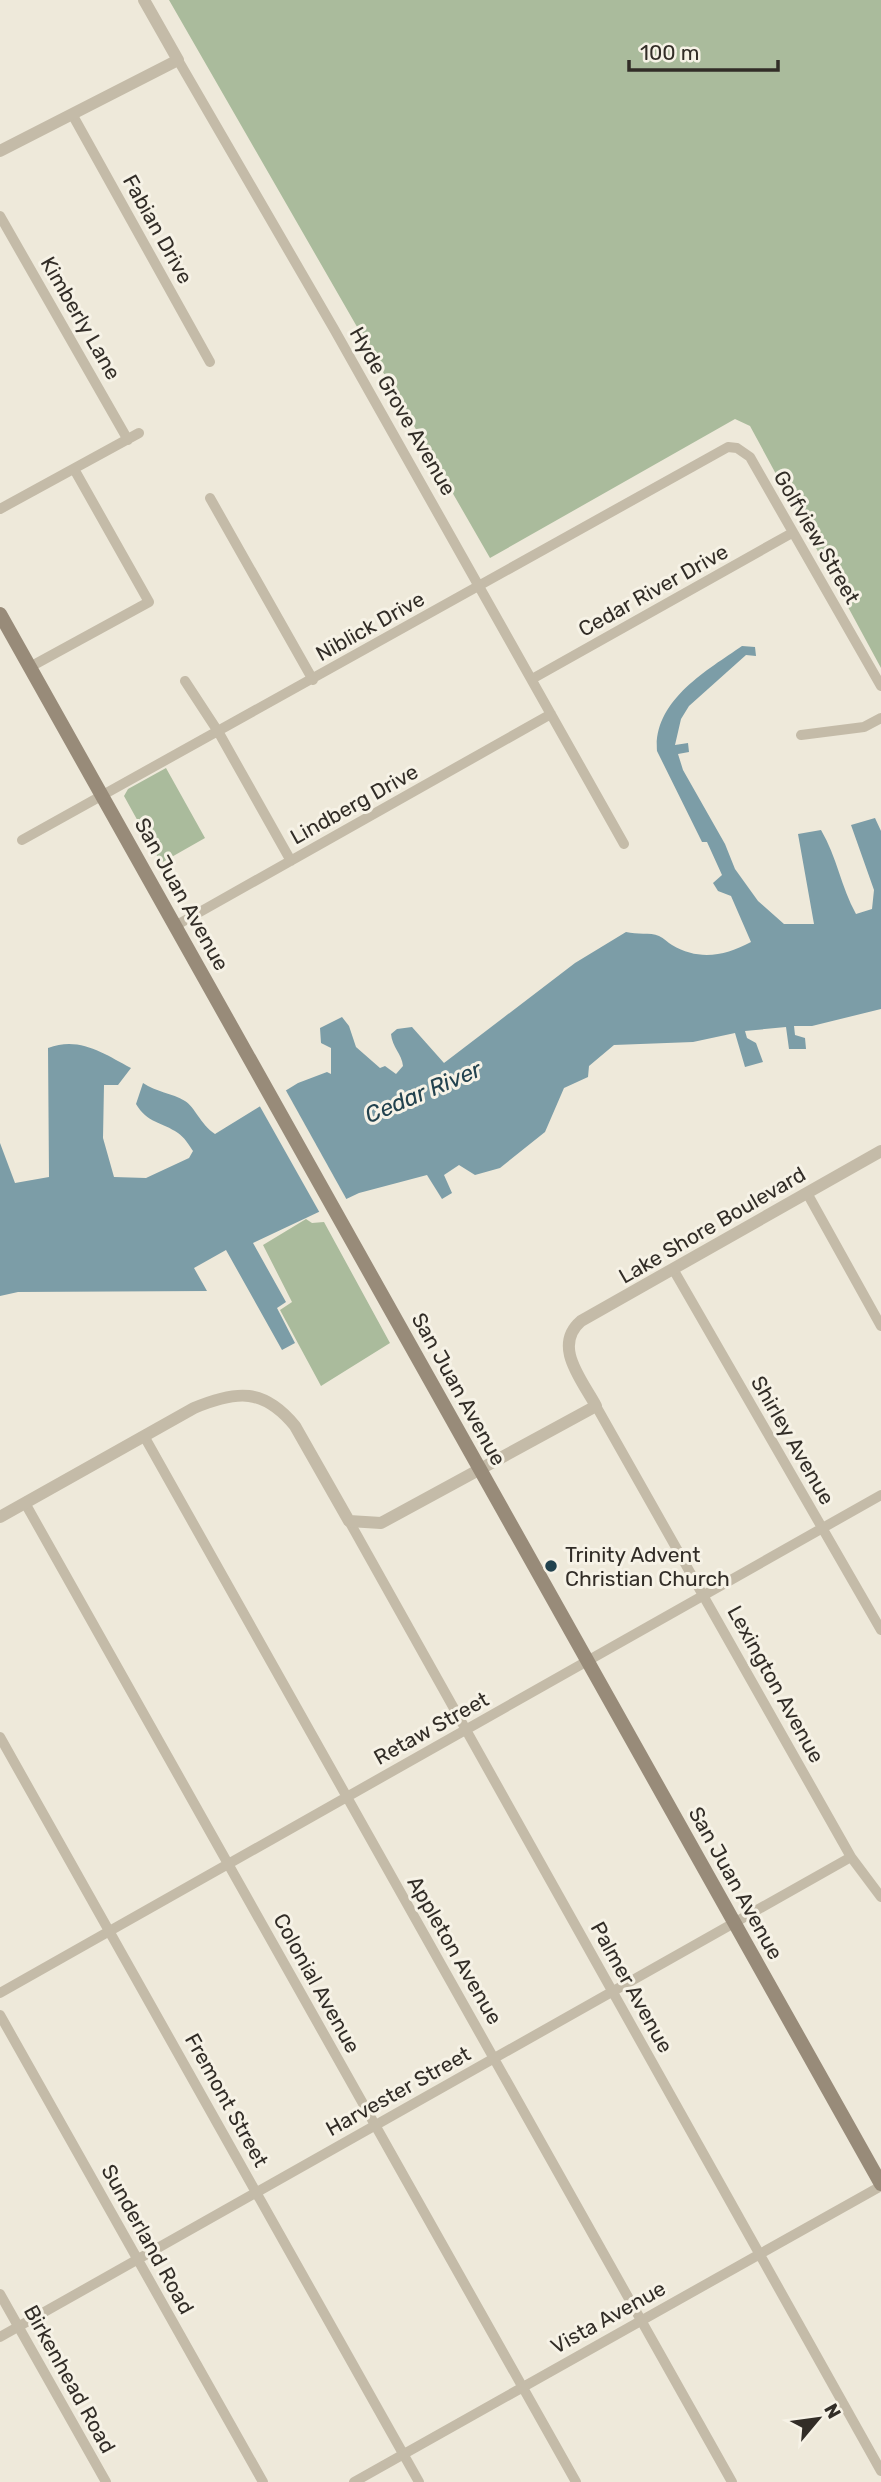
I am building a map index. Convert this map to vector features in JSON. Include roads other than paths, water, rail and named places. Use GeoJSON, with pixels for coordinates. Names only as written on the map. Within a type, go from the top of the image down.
{"type":"FeatureCollection","features":[{"type":"Feature","properties":{"kind":"main road","name":"San Juan Avenue"},"geometry":{"type":"LineString","coordinates":[[0,614],[881,2185]]}},
{"type":"Feature","properties":{"kind":"street","name":"Hyde Grove Avenue"},"geometry":{"type":"LineString","coordinates":[[144,0],[480,586],[624,844]]}},
{"type":"Feature","properties":{"kind":"street"},"geometry":{"type":"LineString","coordinates":[[0,151],[178,60]]}},
{"type":"Feature","properties":{"kind":"street","name":"Fabian Drive"},"geometry":{"type":"LineString","coordinates":[[72,114],[210,362]]}},
{"type":"Feature","properties":{"kind":"street","name":"Kimberly Lane"},"geometry":{"type":"LineString","coordinates":[[0,216],[128,440]]}},
{"type":"Feature","properties":{"kind":"street"},"geometry":{"type":"LineString","coordinates":[[0,509],[139,433]]}},
{"type":"Feature","properties":{"kind":"street","name":"Niblick Drive"},"geometry":{"type":"LineString","coordinates":[[22,840],[219,733],[728,447],[737,448]]}},
{"type":"Feature","properties":{"kind":"street","name":"Golfview Street"},"geometry":{"type":"LineString","coordinates":[[737,448],[750,457],[881,686]]}},
{"type":"Feature","properties":{"kind":"street"},"geometry":{"type":"LineString","coordinates":[[30,667],[149,602],[74,469]]}},
{"type":"Feature","properties":{"kind":"street"},"geometry":{"type":"LineString","coordinates":[[210,498],[313,680]]}},
{"type":"Feature","properties":{"kind":"street","name":"Cedar River Drive"},"geometry":{"type":"LineString","coordinates":[[532,679],[792,533]]}},
{"type":"Feature","properties":{"kind":"street"},"geometry":{"type":"LineString","coordinates":[[186,681],[219,733],[291,861]]}},
{"type":"Feature","properties":{"kind":"street","name":"Lindberg Drive"},"geometry":{"type":"LineString","coordinates":[[175,926],[551,714]]}},
{"type":"Feature","properties":{"kind":"street"},"geometry":{"type":"LineString","coordinates":[[801,735],[863,727],[881,718]]}},
{"type":"Feature","properties":{"kind":"street","name":"Lake Shore Boulevard"},"geometry":{"type":"LineString","coordinates":[[568,1338],[581,1321],[881,1151]]}},
{"type":"Feature","properties":{"kind":"street"},"geometry":{"type":"LineString","coordinates":[[807,1193],[881,1326]]}},
{"type":"Feature","properties":{"kind":"street","name":"Shirley Avenue"},"geometry":{"type":"LineString","coordinates":[[673,1269],[881,1630]]}},
{"type":"Feature","properties":{"kind":"street","name":"Lexington Avenue"},"geometry":{"type":"LineString","coordinates":[[568,1338],[571,1359],[596,1406],[851,1857],[881,1897]]}},
{"type":"Feature","properties":{"kind":"street"},"geometry":{"type":"LineString","coordinates":[[0,1517],[215,1399],[244,1394],[259,1397],[283,1411],[295,1426],[349,1521],[381,1523],[481,1471],[596,1406]]}},
{"type":"Feature","properties":{"kind":"street","name":"Appleton Avenue"},"geometry":{"type":"LineString","coordinates":[[144,1436],[732,2482]]}},
{"type":"Feature","properties":{"kind":"street","name":"Retaw Street"},"geometry":{"type":"LineString","coordinates":[[0,1993],[881,1495]]}},
{"type":"Feature","properties":{"kind":"street","name":"Colonial Avenue"},"geometry":{"type":"LineString","coordinates":[[25,1503],[576,2482]]}},
{"type":"Feature","properties":{"kind":"street","name":"Palmer Avenue"},"geometry":{"type":"LineString","coordinates":[[349,1521],[881,2471]]}},
{"type":"Feature","properties":{"kind":"street","name":"Fremont Street"},"geometry":{"type":"LineString","coordinates":[[0,1737],[419,2482]]}},
{"type":"Feature","properties":{"kind":"street","name":"Harvester Street"},"geometry":{"type":"LineString","coordinates":[[0,2337],[851,1857]]}},
{"type":"Feature","properties":{"kind":"street","name":"Sunderland Road"},"geometry":{"type":"LineString","coordinates":[[0,2015],[263,2482]]}},
{"type":"Feature","properties":{"kind":"street","name":"Vista Avenue"},"geometry":{"type":"LineString","coordinates":[[354,2482],[881,2185]]}},
{"type":"Feature","properties":{"kind":"street","name":"Birkenhead Road"},"geometry":{"type":"LineString","coordinates":[[0,2294],[106,2482]]}},
{"type":"Feature","properties":{"kind":"water","name":"Cedar River"},"geometry":{"type":"Polygon","coordinates":[[[742,646],[755,647],[756,656],[746,655],[689,706],[681,719],[675,745],[688,743],[689,752],[678,754],[683,770],[725,844],[735,869],[758,901],[784,924],[814,924],[798,834],[821,830],[856,914],[872,909],[874,890],[851,825],[875,818],[881,831],[881,1009],[812,1026],[794,1026],[795,1035],[805,1038],[806,1049],[789,1049],[786,1027],[745,1031],[747,1038],[756,1043],[763,1062],[745,1067],[735,1033],[693,1042],[614,1045],[589,1066],[588,1077],[564,1088],[545,1132],[500,1168],[475,1175],[459,1165],[444,1175],[452,1193],[442,1199],[427,1175],[359,1193],[253,1243],[286,1302],[277,1308],[295,1343],[282,1350],[226,1250],[194,1268],[207,1291],[18,1292],[0,1296],[0,1143],[15,1183],[49,1177],[48,1048],[81,1045],[131,1068],[118,1085],[104,1085],[103,1138],[114,1177],[146,1178],[189,1158],[193,1151],[180,1135],[150,1119],[140,1110],[136,1104],[143,1083],[185,1101],[215,1134],[298,1083],[327,1072],[331,1074],[331,1048],[321,1043],[320,1028],[342,1017],[349,1026],[356,1047],[380,1068],[385,1066],[396,1074],[403,1066],[391,1034],[397,1029],[412,1027],[444,1063],[575,963],[626,932],[655,935],[682,950],[702,955],[731,951],[751,942],[731,896],[718,891],[713,883],[722,875],[707,842],[702,842],[657,751],[658,733],[673,702],[698,677],[742,646]]]}},
{"type":"Feature","properties":{"kind":"place","name":"Trinity Advent Christian Church"},"geometry":{"type":"Point","coordinates":[551,1566]}}]}
